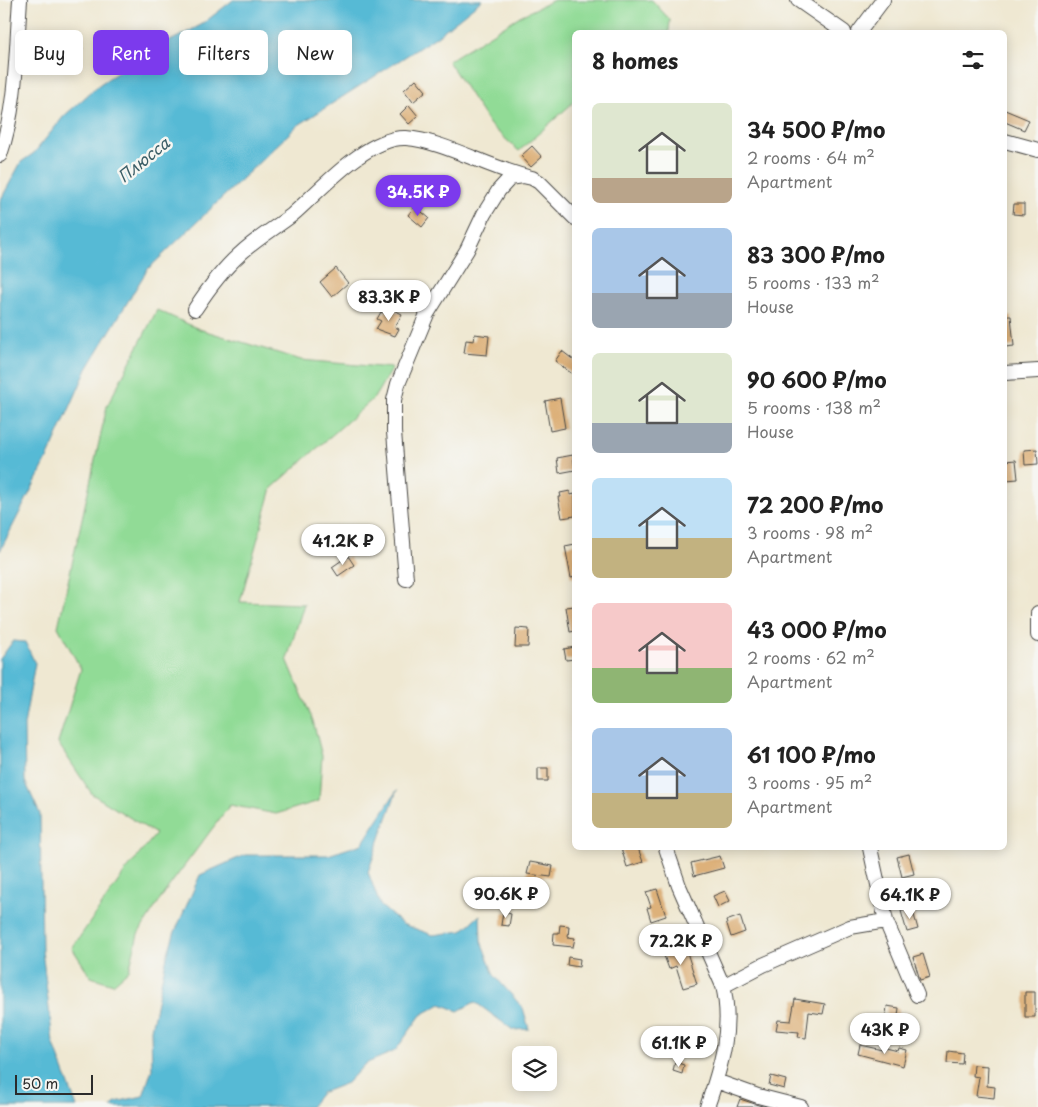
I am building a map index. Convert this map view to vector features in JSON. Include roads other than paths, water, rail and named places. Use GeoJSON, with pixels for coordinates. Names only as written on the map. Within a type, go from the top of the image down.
{"type":"FeatureCollection","features":[{"type":"Feature","properties":{"kind":"street"},"geometry":{"type":"LineString","coordinates":[[0,155],[7,135],[20,0]]}},
{"type":"Feature","properties":{"kind":"street"},"geometry":{"type":"LineString","coordinates":[[798,0],[841,30]]}},
{"type":"Feature","properties":{"kind":"street"},"geometry":{"type":"LineString","coordinates":[[860,30],[883,0]]}},
{"type":"Feature","properties":{"kind":"street"},"geometry":{"type":"LineString","coordinates":[[195,309],[214,281],[241,253],[291,215],[352,162],[380,143],[393,139],[420,142],[539,182],[572,215]]}},
{"type":"Feature","properties":{"kind":"street"},"geometry":{"type":"LineString","coordinates":[[1007,142],[1038,150]]}},
{"type":"Feature","properties":{"kind":"street"},"geometry":{"type":"LineString","coordinates":[[406,579],[394,432],[394,400],[398,384],[427,314],[467,250],[484,214],[499,190],[510,178],[522,176]]}},
{"type":"Feature","properties":{"kind":"street"},"geometry":{"type":"LineString","coordinates":[[1007,373],[1038,371]]}},
{"type":"Feature","properties":{"kind":"street"},"geometry":{"type":"LineString","coordinates":[[1038,612],[1038,635]]}},
{"type":"Feature","properties":{"kind":"street"},"geometry":{"type":"LineString","coordinates":[[667,850],[679,886],[723,986],[726,1001],[726,1044],[707,1107]]}},
{"type":"Feature","properties":{"kind":"street"},"geometry":{"type":"LineString","coordinates":[[870,850],[886,921],[917,995]]}},
{"type":"Feature","properties":{"kind":"street"},"geometry":{"type":"LineString","coordinates":[[723,986],[763,965],[850,927],[886,921]]}},
{"type":"Feature","properties":{"kind":"street"},"geometry":{"type":"LineString","coordinates":[[716,1081],[758,1096],[801,1107]]}},
{"type":"Feature","properties":{"kind":"water","name":"Плюсса"},"geometry":{"type":"Polygon","coordinates":[[[233,0],[482,0],[436,37],[297,126],[147,270],[87,369],[48,457],[0,551],[0,201],[21,162],[34,153],[64,116],[100,84],[114,75],[169,75],[169,42],[179,36],[179,75],[268,75],[268,30],[191,30],[201,25],[233,0]]]}},
{"type":"Feature","properties":{"kind":"water"},"geometry":{"type":"Polygon","coordinates":[[[13,641],[25,642],[35,663],[24,725],[25,781],[40,814],[42,950],[53,1042],[77,1107],[0,1107],[0,659],[13,641]]]}},
{"type":"Feature","properties":{"kind":"water"},"geometry":{"type":"Polygon","coordinates":[[[397,790],[368,872],[380,905],[402,924],[433,935],[462,931],[480,915],[481,941],[494,975],[523,1008],[529,1029],[513,1030],[475,1002],[458,1011],[441,1004],[421,1015],[395,1051],[365,1064],[347,1083],[321,1093],[310,1107],[111,1107],[116,1102],[143,1096],[152,1069],[151,1029],[167,956],[174,934],[200,875],[245,855],[328,855],[362,844],[397,790]]]}}]}
